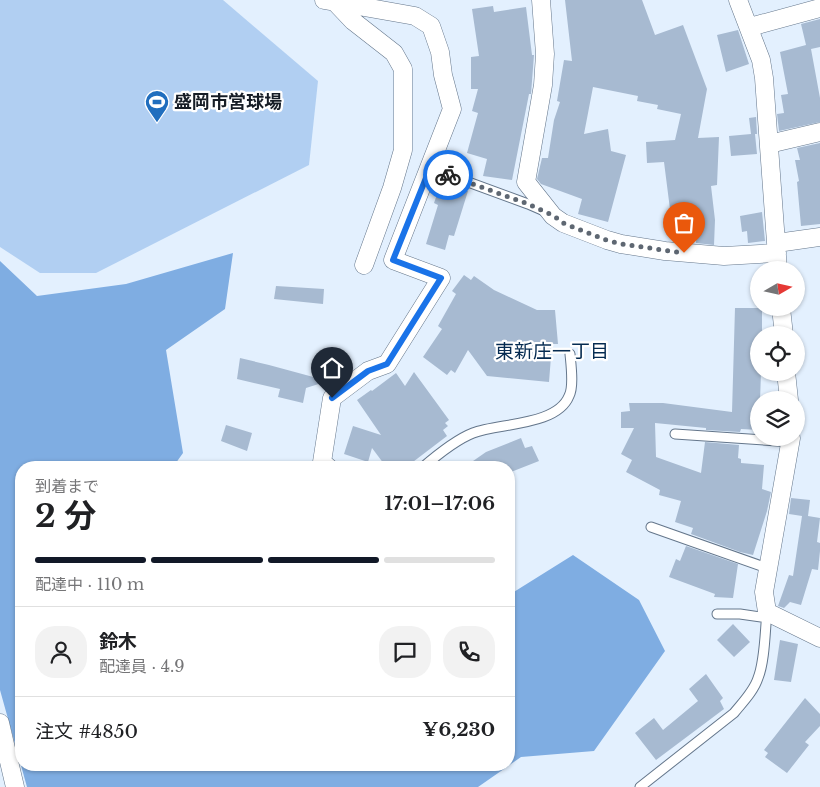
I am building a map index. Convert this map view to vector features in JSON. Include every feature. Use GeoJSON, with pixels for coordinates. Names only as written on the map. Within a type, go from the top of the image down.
{"type":"FeatureCollection","features":[{"type":"Feature","properties":{"kind":"street"},"geometry":{"type":"LineString","coordinates":[[541,0],[546,54],[543,85],[526,182],[554,216],[563,223],[606,240],[665,251],[724,256],[777,256],[820,237]]}},
{"type":"Feature","properties":{"kind":"street"},"geometry":{"type":"LineString","coordinates":[[738,0],[750,27],[761,60],[764,78],[777,256]]}},
{"type":"Feature","properties":{"kind":"street"},"geometry":{"type":"LineString","coordinates":[[325,461],[332,398],[368,371],[387,364],[441,278],[393,260],[452,110],[443,75],[440,52],[431,26],[415,16],[330,1]]}},
{"type":"Feature","properties":{"kind":"street"},"geometry":{"type":"LineString","coordinates":[[330,1],[394,53],[403,69],[403,150],[392,188],[364,264]]}},
{"type":"Feature","properties":{"kind":"street"},"geometry":{"type":"LineString","coordinates":[[750,27],[820,8]]}},
{"type":"Feature","properties":{"kind":"street"},"geometry":{"type":"LineString","coordinates":[[769,144],[820,132]]}},
{"type":"Feature","properties":{"kind":"street"},"geometry":{"type":"LineString","coordinates":[[791,446],[767,568],[764,592],[767,615],[820,638]]}},
{"type":"Feature","properties":{"kind":"street"},"geometry":{"type":"LineString","coordinates":[[0,723],[16,787]]}},
{"type":"Feature","properties":{"kind":"lane"},"geometry":{"type":"LineString","coordinates":[[430,168],[528,204],[554,216]]}},
{"type":"Feature","properties":{"kind":"lane"},"geometry":{"type":"LineString","coordinates":[[431,461],[462,438],[475,432],[507,427],[558,411],[570,396],[570,354]]}},
{"type":"Feature","properties":{"kind":"lane"},"geometry":{"type":"LineString","coordinates":[[675,434],[750,438]]}},
{"type":"Feature","properties":{"kind":"lane"},"geometry":{"type":"LineString","coordinates":[[651,527],[767,568]]}},
{"type":"Feature","properties":{"kind":"lane"},"geometry":{"type":"LineString","coordinates":[[640,787],[734,713],[758,678],[767,615],[717,614]]}},
{"type":"Feature","properties":{"kind":"shaded area","name":"盛岡市営球場"},"geometry":{"type":"Polygon","coordinates":[[[0,0],[223,0],[318,81],[309,165],[96,273],[40,273],[0,247],[0,0]]]}},
{"type":"Feature","properties":{"kind":"shaded area"},"geometry":{"type":"Polygon","coordinates":[[[233,253],[225,309],[166,350],[183,453],[177,461],[15,461],[15,744],[0,690],[0,261],[37,296],[126,284],[233,253]]]}},
{"type":"Feature","properties":{"kind":"shaded area"},"geometry":{"type":"Polygon","coordinates":[[[573,555],[639,600],[665,651],[594,751],[521,757],[515,761],[515,591],[573,555]]]}},
{"type":"Feature","properties":{"kind":"shaded area"},"geometry":{"type":"Polygon","coordinates":[[[23,771],[501,771],[478,787],[27,787],[23,771]]]}},
{"type":"Feature","properties":{"kind":"building"},"geometry":{"type":"Polygon","coordinates":[[[565,0],[642,0],[655,35],[683,25],[707,89],[698,138],[719,137],[717,185],[711,186],[715,220],[714,245],[696,243],[697,223],[672,225],[664,162],[647,163],[646,142],[675,140],[681,114],[657,109],[658,105],[637,101],[638,96],[593,87],[584,134],[608,129],[611,151],[626,155],[608,222],[578,214],[582,199],[541,184],[537,179],[542,158],[548,158],[554,120],[560,102],[557,101],[564,60],[572,61],[565,0]]]}},
{"type":"Feature","properties":{"kind":"building"},"geometry":{"type":"Polygon","coordinates":[[[493,6],[494,12],[526,7],[532,55],[534,55],[531,94],[529,94],[512,180],[483,176],[487,159],[467,153],[478,113],[472,111],[478,89],[471,89],[471,57],[479,56],[472,9],[493,6]]]}},
{"type":"Feature","properties":{"kind":"building"},"geometry":{"type":"Polygon","coordinates":[[[820,19],[820,47],[811,49],[820,98],[820,122],[779,131],[777,114],[784,113],[781,95],[788,94],[780,52],[806,45],[801,24],[820,19]]]}},
{"type":"Feature","properties":{"kind":"building"},"geometry":{"type":"Polygon","coordinates":[[[738,30],[749,64],[726,72],[717,35],[738,30]]]}},
{"type":"Feature","properties":{"kind":"building"},"geometry":{"type":"Polygon","coordinates":[[[756,117],[757,154],[731,156],[729,136],[751,134],[749,118],[756,117]]]}},
{"type":"Feature","properties":{"kind":"building"},"geometry":{"type":"Polygon","coordinates":[[[820,143],[820,224],[801,226],[797,182],[799,181],[795,160],[800,160],[797,148],[820,143]]]}},
{"type":"Feature","properties":{"kind":"building"},"geometry":{"type":"Polygon","coordinates":[[[441,183],[468,191],[454,236],[449,235],[445,250],[426,244],[438,205],[434,203],[441,183]]]}},
{"type":"Feature","properties":{"kind":"building"},"geometry":{"type":"Polygon","coordinates":[[[762,212],[765,241],[748,243],[747,231],[742,232],[740,216],[762,212]]]}},
{"type":"Feature","properties":{"kind":"building"},"geometry":{"type":"Polygon","coordinates":[[[464,275],[471,280],[474,276],[494,290],[537,310],[555,310],[558,344],[552,344],[549,382],[487,376],[468,350],[455,373],[451,370],[447,375],[423,357],[442,329],[438,326],[456,294],[452,291],[464,275]]]}},
{"type":"Feature","properties":{"kind":"building"},"geometry":{"type":"Polygon","coordinates":[[[276,286],[324,289],[323,304],[274,299],[276,286]]]}},
{"type":"Feature","properties":{"kind":"building"},"geometry":{"type":"Polygon","coordinates":[[[735,308],[750,308],[750,316],[762,316],[762,326],[750,326],[750,381],[761,381],[760,391],[750,391],[750,430],[741,429],[740,432],[706,430],[706,428],[655,423],[656,457],[701,473],[705,442],[739,445],[738,458],[741,459],[741,463],[764,465],[762,489],[771,492],[753,555],[691,534],[693,528],[675,522],[681,501],[659,495],[660,490],[626,472],[632,460],[621,454],[634,428],[621,428],[621,412],[630,411],[629,403],[663,403],[732,412],[735,308]]]}},
{"type":"Feature","properties":{"kind":"building"},"geometry":{"type":"Polygon","coordinates":[[[240,358],[328,381],[306,388],[303,403],[278,397],[280,389],[237,379],[240,358]]]}},
{"type":"Feature","properties":{"kind":"building"},"geometry":{"type":"Polygon","coordinates":[[[414,372],[449,420],[445,423],[448,426],[443,430],[447,436],[414,461],[382,461],[372,448],[368,461],[344,454],[353,426],[381,435],[357,400],[396,373],[405,386],[414,372]]]}},
{"type":"Feature","properties":{"kind":"building"},"geometry":{"type":"Polygon","coordinates":[[[226,425],[252,433],[247,451],[221,441],[226,425]]]}},
{"type":"Feature","properties":{"kind":"building"},"geometry":{"type":"Polygon","coordinates":[[[521,438],[525,448],[532,446],[539,461],[515,470],[515,461],[473,461],[486,452],[521,438]]]}},
{"type":"Feature","properties":{"kind":"building"},"geometry":{"type":"Polygon","coordinates":[[[791,498],[810,500],[808,516],[820,518],[817,542],[820,543],[820,551],[818,570],[812,569],[801,605],[790,602],[784,608],[778,606],[789,575],[793,576],[802,516],[789,514],[791,498]]]}},
{"type":"Feature","properties":{"kind":"building"},"geometry":{"type":"Polygon","coordinates":[[[686,546],[738,564],[733,598],[714,597],[715,594],[669,577],[676,559],[680,561],[686,546]]]}},
{"type":"Feature","properties":{"kind":"building"},"geometry":{"type":"Polygon","coordinates":[[[733,624],[750,642],[734,657],[717,640],[733,624]]]}},
{"type":"Feature","properties":{"kind":"building"},"geometry":{"type":"Polygon","coordinates":[[[780,640],[798,644],[791,682],[774,680],[780,640]]]}},
{"type":"Feature","properties":{"kind":"building"},"geometry":{"type":"Polygon","coordinates":[[[706,674],[723,698],[720,701],[724,709],[656,760],[635,733],[654,718],[663,730],[698,701],[689,689],[706,674]]]}},
{"type":"Feature","properties":{"kind":"building"},"geometry":{"type":"Polygon","coordinates":[[[805,698],[820,714],[820,726],[805,742],[809,745],[787,773],[765,757],[768,753],[764,750],[805,698]]]}},
{"type":"Feature","properties":{"kind":"way so far"},"geometry":{"type":"LineString","coordinates":[[448,175],[528,204],[554,216],[563,223],[606,240],[684,253]]}},
{"type":"Feature","properties":{"kind":"place","name":"盛岡市営球場"},"geometry":{"type":"Point","coordinates":[157,123]}},
{"type":"Feature","properties":{"kind":"district","name":"東新庄一丁目"},"geometry":{"type":"Point","coordinates":[552,351]}},
{"type":"Feature","properties":{"kind":"route"},"geometry":{"type":"LineString","coordinates":[[332,398],[368,371],[387,364],[441,278],[393,260],[430,168],[448,175]]}}]}
